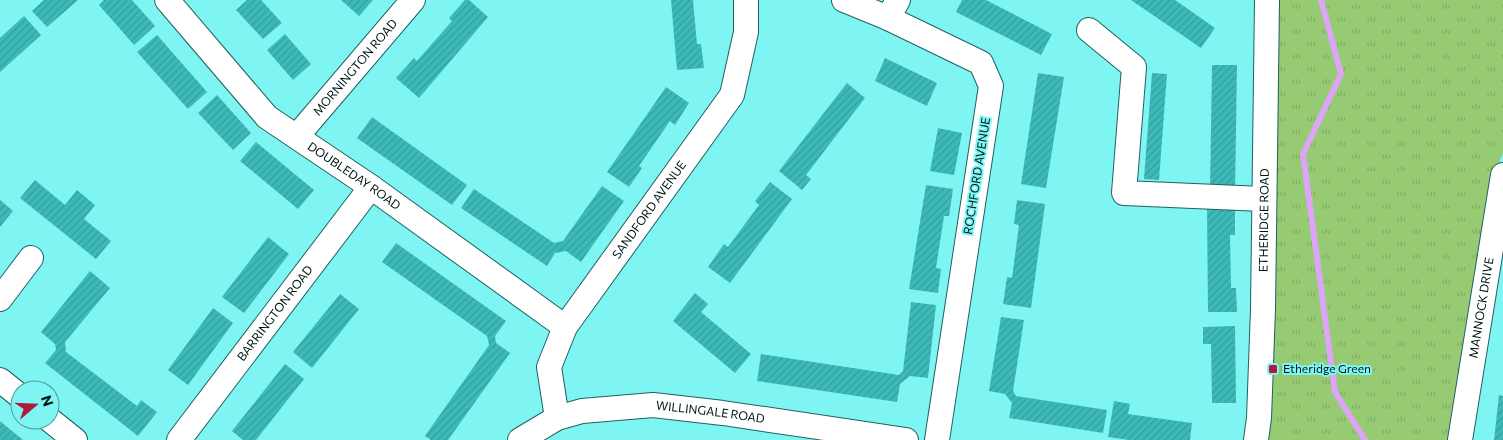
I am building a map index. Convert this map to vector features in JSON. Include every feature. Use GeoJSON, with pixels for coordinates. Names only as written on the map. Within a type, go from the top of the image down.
{"type":"FeatureCollection","features":[{"type":"Feature","properties":{"kind":"street","name":"DOUBLEDAY ROAD"},"geometry":{"type":"LineString","coordinates":[[167,0],[266,116],[371,187],[565,327]]}},
{"type":"Feature","properties":{"kind":"street","name":"MORNINGTON ROAD"},"geometry":{"type":"LineString","coordinates":[[297,136],[413,0]]}},
{"type":"Feature","properties":{"kind":"street","name":"SANDFORD AVENUE"},"geometry":{"type":"LineString","coordinates":[[557,418],[549,367],[565,327],[732,95],[746,32],[746,0]]}},
{"type":"Feature","properties":{"kind":"street","name":"ROCHFORD AVENUE"},"geometry":{"type":"LineString","coordinates":[[844,0],[893,9],[981,63],[991,86],[937,440]]}},
{"type":"Feature","properties":{"kind":"street","name":"ETHERIDGE ROAD"},"geometry":{"type":"LineString","coordinates":[[1256,440],[1259,418],[1263,309],[1266,0]]}},
{"type":"Feature","properties":{"kind":"street"},"geometry":{"type":"LineString","coordinates":[[1089,30],[1134,67],[1124,193],[1263,199]]}},
{"type":"Feature","properties":{"kind":"street","name":"MANNOCK DRIVE"},"geometry":{"type":"LineString","coordinates":[[1460,440],[1503,175]]}},
{"type":"Feature","properties":{"kind":"street","name":"BARRINGTON ROAD"},"geometry":{"type":"LineString","coordinates":[[179,440],[371,187]]}},
{"type":"Feature","properties":{"kind":"street"},"geometry":{"type":"LineString","coordinates":[[0,299],[31,258]]}},
{"type":"Feature","properties":{"kind":"street"},"geometry":{"type":"LineString","coordinates":[[0,380],[10,388]]}},
{"type":"Feature","properties":{"kind":"street","name":"WILLINGALE ROAD"},"geometry":{"type":"LineString","coordinates":[[520,440],[557,418],[582,411],[653,405],[723,413],[906,440]]}},
{"type":"Feature","properties":{"kind":"street"},"geometry":{"type":"LineString","coordinates":[[60,428],[74,440]]}},
{"type":"Feature","properties":{"kind":"green space"},"geometry":{"type":"Polygon","coordinates":[[[1273,0],[1503,0],[1503,153],[1493,176],[1450,440],[1266,440],[1273,368],[1273,0]]]}},
{"type":"Feature","properties":{"kind":"building"},"geometry":{"type":"Polygon","coordinates":[[[44,0],[78,0],[47,27],[32,11],[44,0]]]}},
{"type":"Feature","properties":{"kind":"building"},"geometry":{"type":"Polygon","coordinates":[[[104,0],[132,0],[155,26],[134,45],[99,5],[104,0]]]}},
{"type":"Feature","properties":{"kind":"building"},"geometry":{"type":"Polygon","coordinates":[[[247,0],[261,0],[282,23],[263,39],[236,10],[247,0]]]}},
{"type":"Feature","properties":{"kind":"building"},"geometry":{"type":"Polygon","coordinates":[[[341,0],[373,0],[359,16],[341,0]]]}},
{"type":"Feature","properties":{"kind":"building"},"geometry":{"type":"Polygon","coordinates":[[[465,0],[469,0],[488,17],[419,98],[396,78],[414,58],[417,61],[452,21],[449,18],[465,0]]]}},
{"type":"Feature","properties":{"kind":"building"},"geometry":{"type":"Polygon","coordinates":[[[671,0],[693,0],[697,44],[701,44],[704,68],[677,70],[671,0]]]}},
{"type":"Feature","properties":{"kind":"building"},"geometry":{"type":"Polygon","coordinates":[[[962,0],[986,0],[1052,34],[1041,55],[956,12],[962,0]]]}},
{"type":"Feature","properties":{"kind":"building"},"geometry":{"type":"Polygon","coordinates":[[[1131,0],[1175,0],[1215,28],[1201,48],[1131,0]]]}},
{"type":"Feature","properties":{"kind":"building"},"geometry":{"type":"Polygon","coordinates":[[[24,16],[41,35],[0,72],[0,38],[24,16]]]}},
{"type":"Feature","properties":{"kind":"building"},"geometry":{"type":"Polygon","coordinates":[[[285,34],[311,64],[293,80],[267,50],[285,34]]]}},
{"type":"Feature","properties":{"kind":"building"},"geometry":{"type":"Polygon","coordinates":[[[157,35],[207,92],[188,109],[137,52],[157,35]]]}},
{"type":"Feature","properties":{"kind":"building"},"geometry":{"type":"Polygon","coordinates":[[[885,58],[937,83],[927,106],[875,81],[885,58]]]}},
{"type":"Feature","properties":{"kind":"building"},"geometry":{"type":"Polygon","coordinates":[[[1212,65],[1237,65],[1235,192],[1210,191],[1212,65]]]}},
{"type":"Feature","properties":{"kind":"building"},"geometry":{"type":"Polygon","coordinates":[[[1038,73],[1064,77],[1046,188],[1021,184],[1038,73]]]}},
{"type":"Feature","properties":{"kind":"building"},"geometry":{"type":"Polygon","coordinates":[[[1152,73],[1167,74],[1159,180],[1144,179],[1152,73]]]}},
{"type":"Feature","properties":{"kind":"building"},"geometry":{"type":"Polygon","coordinates":[[[847,83],[865,98],[806,175],[811,179],[802,190],[779,171],[847,83]]]}},
{"type":"Feature","properties":{"kind":"building"},"geometry":{"type":"Polygon","coordinates":[[[666,87],[689,103],[675,125],[670,121],[639,166],[642,168],[629,187],[607,172],[666,87]]]}},
{"type":"Feature","properties":{"kind":"building"},"geometry":{"type":"Polygon","coordinates":[[[217,95],[251,133],[233,150],[198,113],[217,95]]]}},
{"type":"Feature","properties":{"kind":"building"},"geometry":{"type":"Polygon","coordinates":[[[372,117],[467,185],[452,205],[357,138],[372,117]]]}},
{"type":"Feature","properties":{"kind":"building"},"geometry":{"type":"Polygon","coordinates":[[[938,128],[962,133],[954,175],[930,171],[938,128]]]}},
{"type":"Feature","properties":{"kind":"building"},"geometry":{"type":"Polygon","coordinates":[[[256,142],[314,190],[298,209],[240,161],[256,142]]]}},
{"type":"Feature","properties":{"kind":"building"},"geometry":{"type":"Polygon","coordinates":[[[35,180],[65,205],[77,190],[95,205],[84,219],[111,241],[96,259],[20,198],[35,180]]]}},
{"type":"Feature","properties":{"kind":"building"},"geometry":{"type":"Polygon","coordinates":[[[770,182],[792,199],[730,283],[708,267],[724,244],[728,247],[759,205],[755,201],[770,182]]]}},
{"type":"Feature","properties":{"kind":"building"},"geometry":{"type":"Polygon","coordinates":[[[926,185],[953,189],[949,216],[944,216],[936,268],[941,269],[938,293],[909,289],[926,185]]]}},
{"type":"Feature","properties":{"kind":"building"},"geometry":{"type":"Polygon","coordinates":[[[602,186],[624,201],[581,262],[566,251],[555,253],[547,266],[461,208],[474,189],[554,243],[563,241],[602,186]]]}},
{"type":"Feature","properties":{"kind":"building"},"geometry":{"type":"Polygon","coordinates":[[[0,200],[13,211],[0,227],[0,200]]]}},
{"type":"Feature","properties":{"kind":"building"},"geometry":{"type":"Polygon","coordinates":[[[1017,200],[1045,204],[1031,308],[1003,304],[1007,277],[1012,278],[1019,225],[1014,224],[1017,200]]]}},
{"type":"Feature","properties":{"kind":"building"},"geometry":{"type":"Polygon","coordinates":[[[1207,207],[1235,207],[1235,235],[1230,235],[1231,288],[1236,288],[1237,312],[1208,312],[1207,207]]]}},
{"type":"Feature","properties":{"kind":"building"},"geometry":{"type":"Polygon","coordinates":[[[268,237],[289,254],[244,313],[222,297],[268,237]]]}},
{"type":"Feature","properties":{"kind":"building"},"geometry":{"type":"Polygon","coordinates":[[[396,243],[506,321],[495,336],[496,343],[510,353],[448,440],[431,440],[425,436],[489,345],[487,336],[382,262],[396,243]]]}},
{"type":"Feature","properties":{"kind":"building"},"geometry":{"type":"Polygon","coordinates":[[[90,271],[110,288],[65,342],[66,352],[137,406],[141,400],[157,412],[138,436],[45,363],[56,350],[55,344],[41,332],[90,271]]]}},
{"type":"Feature","properties":{"kind":"building"},"geometry":{"type":"Polygon","coordinates":[[[695,293],[708,304],[701,312],[751,354],[735,373],[673,321],[695,293]]]}},
{"type":"Feature","properties":{"kind":"building"},"geometry":{"type":"Polygon","coordinates":[[[340,294],[359,309],[312,368],[293,352],[340,294]]]}},
{"type":"Feature","properties":{"kind":"building"},"geometry":{"type":"Polygon","coordinates":[[[911,302],[936,305],[928,378],[910,376],[900,384],[897,402],[757,381],[761,354],[899,375],[903,371],[911,302]]]}},
{"type":"Feature","properties":{"kind":"building"},"geometry":{"type":"Polygon","coordinates":[[[213,308],[233,323],[188,385],[168,370],[213,308]]]}},
{"type":"Feature","properties":{"kind":"building"},"geometry":{"type":"Polygon","coordinates":[[[1001,317],[1024,320],[1013,391],[1016,396],[1107,410],[1103,433],[1009,418],[1012,403],[1005,394],[989,391],[1001,317]]]}},
{"type":"Feature","properties":{"kind":"building"},"geometry":{"type":"Polygon","coordinates":[[[1235,326],[1236,403],[1212,403],[1211,344],[1203,344],[1203,327],[1235,326]]]}},
{"type":"Feature","properties":{"kind":"building"},"geometry":{"type":"Polygon","coordinates":[[[285,364],[304,379],[256,440],[243,440],[232,431],[285,364]]]}},
{"type":"Feature","properties":{"kind":"building"},"geometry":{"type":"Polygon","coordinates":[[[1499,395],[1503,396],[1503,440],[1494,440],[1499,395]]]}},
{"type":"Feature","properties":{"kind":"building"},"geometry":{"type":"Polygon","coordinates":[[[1114,401],[1130,404],[1128,414],[1192,423],[1190,440],[1129,440],[1108,437],[1114,401]]]}},
{"type":"Feature","properties":{"kind":"building"},"geometry":{"type":"Polygon","coordinates":[[[0,421],[23,440],[0,440],[0,421]]]}},
{"type":"Feature","properties":{"kind":"waterway"},"geometry":{"type":"LineString","coordinates":[[1321,0],[1341,74],[1303,154],[1335,392],[1365,440]]}},
{"type":"Feature","properties":{"kind":"place","name":"Etheridge Green"},"geometry":{"type":"Point","coordinates":[1273,369]}}]}
